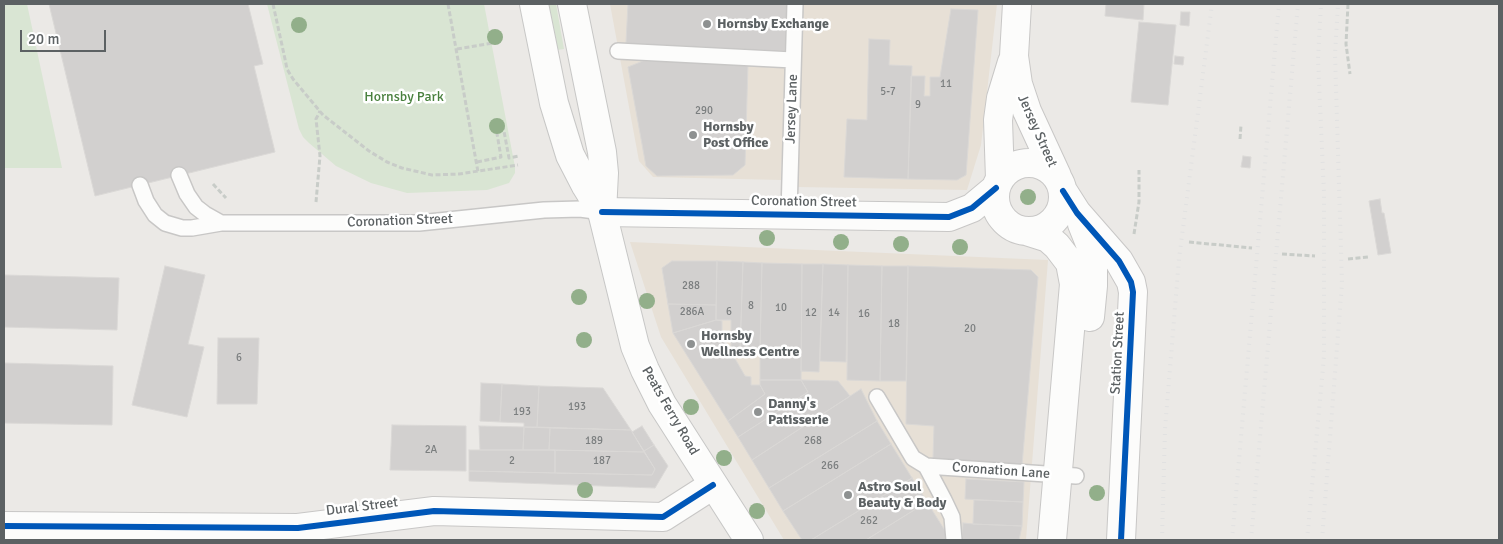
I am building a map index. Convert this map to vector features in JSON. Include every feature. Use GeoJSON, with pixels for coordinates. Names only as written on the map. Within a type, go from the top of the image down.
{"type":"FeatureCollection","features":[{"type":"Feature","properties":{"kind":"street","name":"Peats Ferry Road"},"geometry":{"type":"LineString","coordinates":[[534,4],[554,103],[570,155],[602,212]]}},
{"type":"Feature","properties":{"kind":"street","name":"Peats Ferry Road"},"geometry":{"type":"LineString","coordinates":[[572,4],[602,152],[604,173],[602,212],[629,327],[645,370],[662,404],[749,540]]}},
{"type":"Feature","properties":{"kind":"street","name":"Jersey Street"},"geometry":{"type":"LineString","coordinates":[[1017,4],[1014,56],[1016,76],[1022,97],[1060,183]]}},
{"type":"Feature","properties":{"kind":"street","name":"Jersey Street"},"geometry":{"type":"LineString","coordinates":[[998,183],[997,130],[999,111],[1014,56]]}},
{"type":"Feature","properties":{"kind":"street"},"geometry":{"type":"LineString","coordinates":[[1033,162],[1042,165],[1050,170],[1060,183],[1062,206],[1055,220],[1042,229],[1022,230],[1010,225],[999,213],[996,205],[998,183],[1014,166],[1033,162]]}},
{"type":"Feature","properties":{"kind":"street","name":"Coronation Street"},"geometry":{"type":"LineString","coordinates":[[602,212],[949,217],[964,212],[982,202],[998,183]]}},
{"type":"Feature","properties":{"kind":"street","name":"Station Street"},"geometry":{"type":"LineString","coordinates":[[1052,540],[1067,475],[1093,270],[1090,244],[1077,213],[1060,183]]}},
{"type":"Feature","properties":{"kind":"street","name":"Station Street"},"geometry":{"type":"LineString","coordinates":[[1077,213],[1119,261],[1131,282],[1133,292],[1121,540]]}},
{"type":"Feature","properties":{"kind":"street","name":"Coronation Street"},"geometry":{"type":"LineString","coordinates":[[939,217],[989,221],[1022,230]]}},
{"type":"Feature","properties":{"kind":"street","name":"Station Street"},"geometry":{"type":"LineString","coordinates":[[1022,230],[1043,236],[1052,241],[1066,257],[1074,277],[1067,475],[1071,540]]}},
{"type":"Feature","properties":{"kind":"street","name":"Dural Street"},"geometry":{"type":"LineString","coordinates":[[4,526],[298,528],[434,511],[663,517],[713,485]]}},
{"type":"Feature","properties":{"kind":"lane","name":"Jersey Lane"},"geometry":{"type":"LineString","coordinates":[[790,214],[795,4]]}},
{"type":"Feature","properties":{"kind":"lane"},"geometry":{"type":"LineString","coordinates":[[618,51],[794,60]]}},
{"type":"Feature","properties":{"kind":"lane"},"geometry":{"type":"LineString","coordinates":[[179,175],[187,194],[196,207],[221,223]]}},
{"type":"Feature","properties":{"kind":"lane","name":"Coronation Street"},"geometry":{"type":"LineString","coordinates":[[140,185],[155,215],[164,223],[188,228],[221,223],[419,223],[544,210],[580,209],[602,212]]}},
{"type":"Feature","properties":{"kind":"lane","name":"Coronation Lane"},"geometry":{"type":"LineString","coordinates":[[877,397],[913,458],[926,466],[1067,475]]}},
{"type":"Feature","properties":{"kind":"lane","name":"Coronation Lane"},"geometry":{"type":"LineString","coordinates":[[926,466],[952,518],[954,540]]}},
{"type":"Feature","properties":{"kind":"path"},"geometry":{"type":"LineString","coordinates":[[273,4],[287,69],[293,79],[320,111],[369,151],[402,168],[418,173],[444,176],[518,164]]}},
{"type":"Feature","properties":{"kind":"path"},"geometry":{"type":"LineString","coordinates":[[448,4],[478,172]]}},
{"type":"Feature","properties":{"kind":"path"},"geometry":{"type":"LineString","coordinates":[[1348,4],[1346,44],[1350,74]]}},
{"type":"Feature","properties":{"kind":"path"},"geometry":{"type":"LineString","coordinates":[[457,49],[499,42]]}},
{"type":"Feature","properties":{"kind":"path"},"geometry":{"type":"LineString","coordinates":[[317,198],[320,156],[316,119],[320,111]]}},
{"type":"Feature","properties":{"kind":"path"},"geometry":{"type":"LineString","coordinates":[[1240,138],[1241,125]]}},
{"type":"Feature","properties":{"kind":"path"},"geometry":{"type":"LineString","coordinates":[[477,162],[501,157],[496,128],[503,126],[509,158],[519,156]]}},
{"type":"Feature","properties":{"kind":"path"},"geometry":{"type":"LineString","coordinates":[[1134,235],[1139,202],[1139,170]]}},
{"type":"Feature","properties":{"kind":"path"},"geometry":{"type":"LineString","coordinates":[[1189,242],[1252,248]]}},
{"type":"Feature","properties":{"kind":"path"},"geometry":{"type":"LineString","coordinates":[[1282,254],[1315,256]]}},
{"type":"Feature","properties":{"kind":"path"},"geometry":{"type":"LineString","coordinates":[[1348,259],[1368,257]]}},
{"type":"Feature","properties":{"kind":"shaded area"},"geometry":{"type":"Polygon","coordinates":[[[610,4],[789,4],[781,180],[653,177],[639,161],[610,4]]]}},
{"type":"Feature","properties":{"kind":"shaded area"},"geometry":{"type":"Polygon","coordinates":[[[803,4],[997,4],[981,145],[967,190],[797,187],[803,4]]]}},
{"type":"Feature","properties":{"kind":"shaded area"},"geometry":{"type":"Polygon","coordinates":[[[630,242],[1048,260],[1026,540],[784,540],[661,337],[630,242]]]}},
{"type":"Feature","properties":{"kind":"green space"},"geometry":{"type":"Polygon","coordinates":[[[4,4],[27,4],[62,168],[4,168],[4,4]]]}},
{"type":"Feature","properties":{"kind":"green space","name":"Hornsby Park"},"geometry":{"type":"Polygon","coordinates":[[[267,4],[484,4],[515,167],[515,173],[509,183],[487,190],[407,193],[371,183],[336,166],[303,137],[299,129],[267,4]]]}},
{"type":"Feature","properties":{"kind":"green space"},"geometry":{"type":"Polygon","coordinates":[[[541,4],[556,4],[564,49],[550,51],[541,4]]]}},
{"type":"Feature","properties":{"kind":"building"},"geometry":{"type":"Polygon","coordinates":[[[49,4],[248,4],[263,64],[254,66],[275,152],[95,196],[49,4]]]}},
{"type":"Feature","properties":{"kind":"building","name":"Hornsby Exchange"},"geometry":{"type":"Polygon","coordinates":[[[628,4],[787,4],[785,51],[626,43],[628,4]]]}},
{"type":"Feature","properties":{"kind":"building"},"geometry":{"type":"Polygon","coordinates":[[[1106,4],[1144,4],[1143,20],[1105,16],[1106,4]]]}},
{"type":"Feature","properties":{"kind":"building"},"geometry":{"type":"Polygon","coordinates":[[[951,9],[978,10],[966,175],[957,180],[908,179],[911,76],[925,76],[924,96],[930,96],[930,77],[940,77],[951,9]]]}},
{"type":"Feature","properties":{"kind":"building"},"geometry":{"type":"Polygon","coordinates":[[[1181,12],[1190,12],[1189,26],[1180,25],[1181,12]]]}},
{"type":"Feature","properties":{"kind":"building"},"geometry":{"type":"Polygon","coordinates":[[[1139,22],[1176,25],[1168,105],[1131,102],[1139,22]]]}},
{"type":"Feature","properties":{"kind":"building"},"geometry":{"type":"Polygon","coordinates":[[[869,39],[890,40],[889,65],[912,66],[908,179],[844,177],[847,119],[867,120],[869,39]]]}},
{"type":"Feature","properties":{"kind":"building"},"geometry":{"type":"Polygon","coordinates":[[[1175,56],[1184,57],[1183,65],[1174,64],[1175,56]]]}},
{"type":"Feature","properties":{"kind":"building","name":"Hornsby Post Office"},"geometry":{"type":"Polygon","coordinates":[[[643,61],[748,63],[745,165],[733,175],[657,176],[646,166],[628,67],[643,61]]]}},
{"type":"Feature","properties":{"kind":"building"},"geometry":{"type":"Polygon","coordinates":[[[1243,156],[1251,157],[1250,168],[1241,167],[1243,156]]]}},
{"type":"Feature","properties":{"kind":"building"},"geometry":{"type":"Polygon","coordinates":[[[1380,199],[1391,253],[1378,255],[1369,201],[1380,199]]]}},
{"type":"Feature","properties":{"kind":"building"},"geometry":{"type":"Polygon","coordinates":[[[672,261],[717,261],[716,305],[668,304],[662,268],[672,261]]]}},
{"type":"Feature","properties":{"kind":"building"},"geometry":{"type":"Polygon","coordinates":[[[717,261],[743,262],[740,354],[731,353],[731,320],[716,320],[717,261]]]}},
{"type":"Feature","properties":{"kind":"building"},"geometry":{"type":"Polygon","coordinates":[[[743,262],[762,263],[760,351],[740,350],[743,262]]]}},
{"type":"Feature","properties":{"kind":"building"},"geometry":{"type":"Polygon","coordinates":[[[762,263],[802,264],[801,380],[760,380],[762,263]]]}},
{"type":"Feature","properties":{"kind":"building"},"geometry":{"type":"Polygon","coordinates":[[[802,264],[823,264],[819,372],[801,371],[802,264]]]}},
{"type":"Feature","properties":{"kind":"building"},"geometry":{"type":"Polygon","coordinates":[[[823,264],[848,265],[846,362],[820,361],[823,264]]]}},
{"type":"Feature","properties":{"kind":"building"},"geometry":{"type":"Polygon","coordinates":[[[848,265],[882,266],[880,381],[847,380],[848,265]]]}},
{"type":"Feature","properties":{"kind":"building"},"geometry":{"type":"Polygon","coordinates":[[[165,266],[205,275],[188,344],[204,347],[187,417],[132,405],[165,266]]]}},
{"type":"Feature","properties":{"kind":"building"},"geometry":{"type":"Polygon","coordinates":[[[882,266],[908,266],[906,381],[880,381],[882,266]]]}},
{"type":"Feature","properties":{"kind":"building"},"geometry":{"type":"Polygon","coordinates":[[[908,266],[1031,270],[1038,277],[1022,465],[933,459],[934,426],[906,424],[908,266]]]}},
{"type":"Feature","properties":{"kind":"building"},"geometry":{"type":"Polygon","coordinates":[[[4,275],[119,278],[117,330],[4,327],[4,275]]]}},
{"type":"Feature","properties":{"kind":"building"},"geometry":{"type":"Polygon","coordinates":[[[668,304],[716,305],[716,320],[673,333],[668,304]]]}},
{"type":"Feature","properties":{"kind":"building"},"geometry":{"type":"Polygon","coordinates":[[[716,320],[722,321],[722,336],[745,376],[751,377],[751,385],[760,385],[765,394],[728,421],[673,333],[716,320]]]}},
{"type":"Feature","properties":{"kind":"building"},"geometry":{"type":"Polygon","coordinates":[[[218,338],[259,338],[257,404],[217,404],[218,338]]]}},
{"type":"Feature","properties":{"kind":"building"},"geometry":{"type":"Polygon","coordinates":[[[4,363],[113,366],[112,425],[4,423],[4,363]]]}},
{"type":"Feature","properties":{"kind":"building","name":"Danny's Patisserie"},"geometry":{"type":"Polygon","coordinates":[[[760,380],[801,380],[808,392],[738,437],[728,421],[765,394],[760,385],[760,380]]]}},
{"type":"Feature","properties":{"kind":"building"},"geometry":{"type":"Polygon","coordinates":[[[801,380],[838,381],[850,396],[752,460],[738,437],[808,392],[801,380]]]}},
{"type":"Feature","properties":{"kind":"building"},"geometry":{"type":"Polygon","coordinates":[[[481,383],[502,384],[500,422],[480,421],[481,383]]]}},
{"type":"Feature","properties":{"kind":"building"},"geometry":{"type":"Polygon","coordinates":[[[502,384],[539,386],[537,427],[524,427],[524,423],[500,422],[502,384]]]}},
{"type":"Feature","properties":{"kind":"building"},"geometry":{"type":"Polygon","coordinates":[[[539,386],[603,388],[631,430],[537,427],[539,386]]]}},
{"type":"Feature","properties":{"kind":"building"},"geometry":{"type":"Polygon","coordinates":[[[861,389],[877,421],[769,488],[752,460],[861,389]]]}},
{"type":"Feature","properties":{"kind":"building"},"geometry":{"type":"Polygon","coordinates":[[[877,421],[891,444],[783,511],[769,488],[877,421]]]}},
{"type":"Feature","properties":{"kind":"building"},"geometry":{"type":"Polygon","coordinates":[[[392,425],[466,426],[466,471],[390,470],[392,425]]]}},
{"type":"Feature","properties":{"kind":"building"},"geometry":{"type":"Polygon","coordinates":[[[479,426],[524,427],[523,450],[480,450],[479,426]]]}},
{"type":"Feature","properties":{"kind":"building"},"geometry":{"type":"Polygon","coordinates":[[[642,426],[654,445],[644,451],[632,432],[642,426]]]}},
{"type":"Feature","properties":{"kind":"building"},"geometry":{"type":"Polygon","coordinates":[[[524,427],[550,428],[549,450],[523,450],[524,427]]]}},
{"type":"Feature","properties":{"kind":"building"},"geometry":{"type":"Polygon","coordinates":[[[550,428],[631,430],[644,452],[549,450],[550,428]]]}},
{"type":"Feature","properties":{"kind":"building","name":"Astro Soul Beauty & Body"},"geometry":{"type":"Polygon","coordinates":[[[891,444],[912,478],[811,540],[802,540],[783,511],[891,444]]]}},
{"type":"Feature","properties":{"kind":"building"},"geometry":{"type":"Polygon","coordinates":[[[654,445],[668,466],[655,488],[469,481],[469,471],[652,475],[655,469],[644,451],[654,445]]]}},
{"type":"Feature","properties":{"kind":"building"},"geometry":{"type":"Polygon","coordinates":[[[469,450],[555,450],[555,473],[469,471],[469,450]]]}},
{"type":"Feature","properties":{"kind":"building"},"geometry":{"type":"Polygon","coordinates":[[[555,450],[644,452],[655,469],[652,475],[555,473],[555,450]]]}},
{"type":"Feature","properties":{"kind":"building"},"geometry":{"type":"Polygon","coordinates":[[[912,478],[927,502],[866,540],[811,540],[912,478]]]}},
{"type":"Feature","properties":{"kind":"building"},"geometry":{"type":"Polygon","coordinates":[[[966,479],[1024,482],[1023,502],[965,499],[966,479]]]}},
{"type":"Feature","properties":{"kind":"building"},"geometry":{"type":"Polygon","coordinates":[[[974,500],[1023,502],[1022,526],[973,524],[974,500]]]}},
{"type":"Feature","properties":{"kind":"building"},"geometry":{"type":"Polygon","coordinates":[[[927,502],[949,537],[949,540],[866,540],[927,502]]]}},
{"type":"Feature","properties":{"kind":"building"},"geometry":{"type":"Polygon","coordinates":[[[963,523],[1022,526],[1019,540],[962,540],[963,523]]]}},
{"type":"Feature","properties":{"kind":"railway"},"geometry":{"type":"LineString","coordinates":[[1162,540],[1165,429],[1179,259],[1212,4]]}},
{"type":"Feature","properties":{"kind":"railway"},"geometry":{"type":"LineString","coordinates":[[1232,540],[1279,4]]}},
{"type":"Feature","properties":{"kind":"railway"},"geometry":{"type":"LineString","coordinates":[[1251,540],[1298,4]]}},
{"type":"Feature","properties":{"kind":"railway"},"geometry":{"type":"LineString","coordinates":[[1307,540],[1324,357],[1324,193],[1318,59],[1321,4]]}},
{"type":"Feature","properties":{"kind":"railway"},"geometry":{"type":"LineString","coordinates":[[1322,540],[1342,283],[1335,54],[1338,4]]}},
{"type":"Feature","properties":{"kind":"cycle path"},"geometry":{"type":"LineString","coordinates":[[602,212],[949,217],[972,208],[996,188]]}},
{"type":"Feature","properties":{"kind":"cycle path"},"geometry":{"type":"LineString","coordinates":[[1063,191],[1077,213],[1119,261],[1131,282],[1133,292],[1121,540]]}},
{"type":"Feature","properties":{"kind":"cycle path"},"geometry":{"type":"LineString","coordinates":[[4,526],[298,528],[434,511],[663,517],[713,485]]}},
{"type":"Feature","properties":{"kind":"place","name":"Hornsby Exchange"},"geometry":{"type":"Point","coordinates":[707,24]}},
{"type":"Feature","properties":{"kind":"place","name":"Hornsby Post Office"},"geometry":{"type":"Point","coordinates":[693,135]}},
{"type":"Feature","properties":{"kind":"place","name":"Hornsby Wellness Centre"},"geometry":{"type":"Point","coordinates":[691,344]}},
{"type":"Feature","properties":{"kind":"place","name":"Danny's Patisserie"},"geometry":{"type":"Point","coordinates":[758,412]}},
{"type":"Feature","properties":{"kind":"place","name":"Astro Soul Beauty & Body"},"geometry":{"type":"Point","coordinates":[848,495]}}]}
